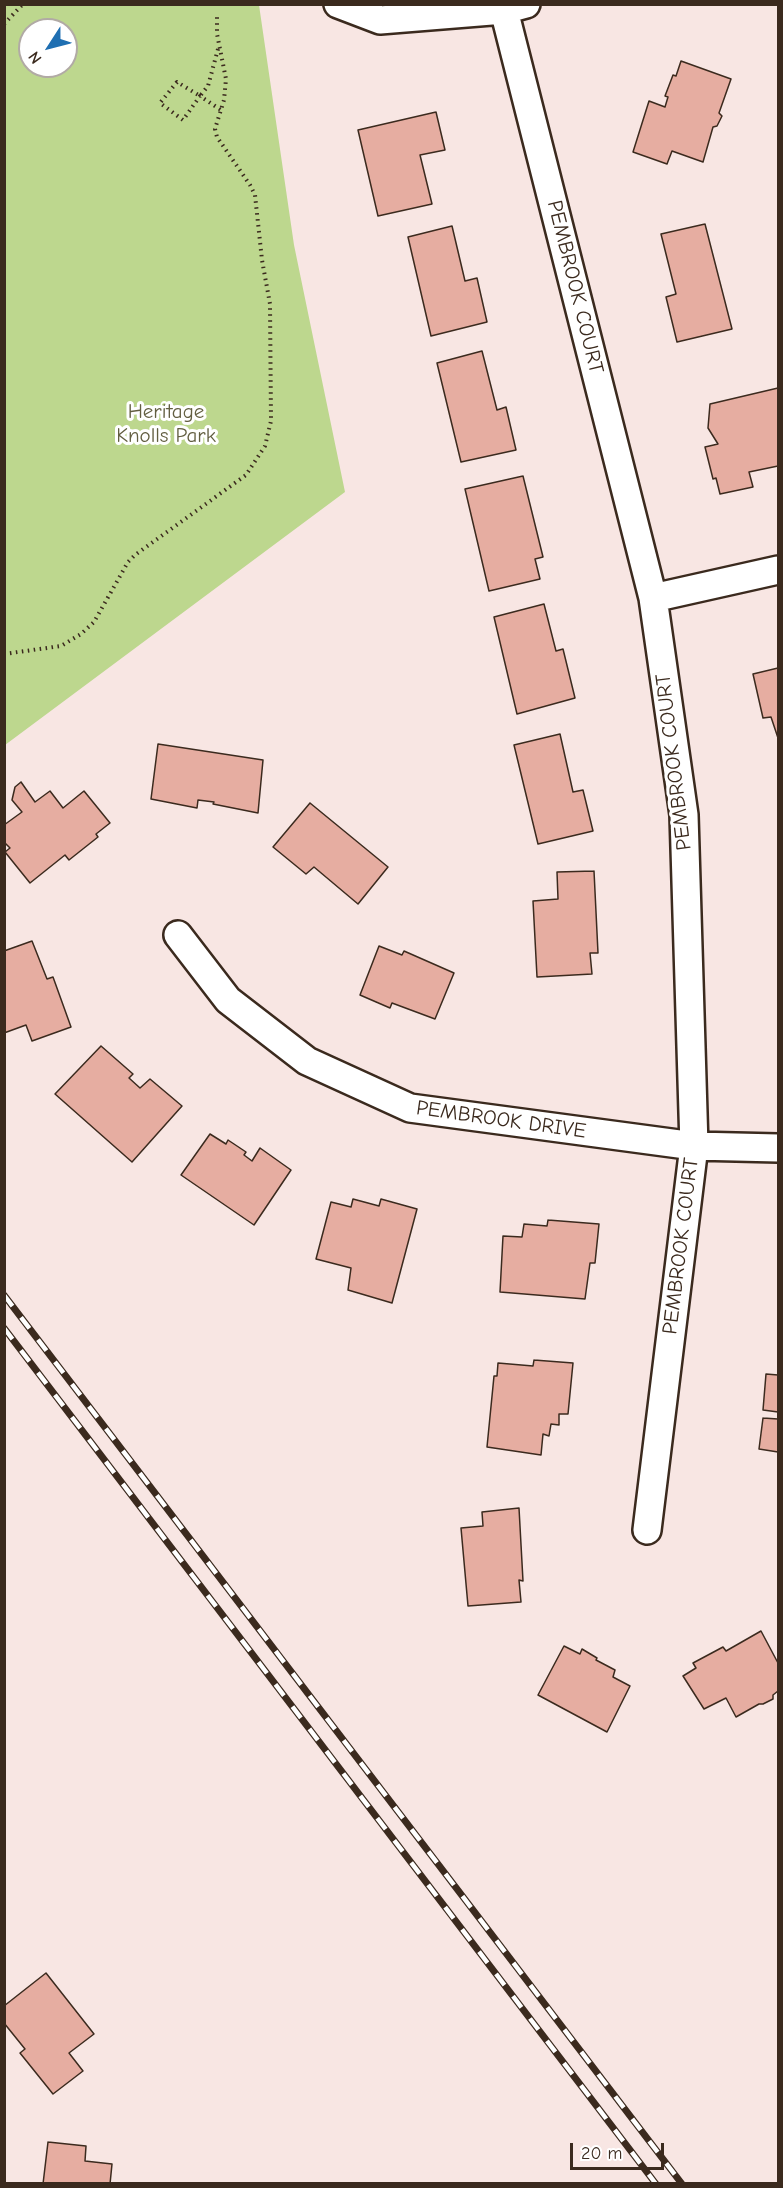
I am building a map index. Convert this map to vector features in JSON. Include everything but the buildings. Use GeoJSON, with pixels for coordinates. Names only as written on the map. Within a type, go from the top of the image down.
{"type":"FeatureCollection","features":[{"type":"Feature","properties":{"kind":"street"},"geometry":{"type":"LineString","coordinates":[[338,4],[380,20],[515,7]]}},
{"type":"Feature","properties":{"kind":"street","name":"PEMBROOK COURT"},"geometry":{"type":"LineString","coordinates":[[515,7],[653,598],[684,815],[694,1146],[647,1530]]}},
{"type":"Feature","properties":{"kind":"street"},"geometry":{"type":"LineString","coordinates":[[653,598],[778,570]]}},
{"type":"Feature","properties":{"kind":"street","name":"PEMBROOK DRIVE"},"geometry":{"type":"LineString","coordinates":[[178,935],[228,1000],[307,1061],[410,1108],[694,1146],[778,1148]]}},
{"type":"Feature","properties":{"kind":"path"},"geometry":{"type":"LineString","coordinates":[[4,24],[23,4]]}},
{"type":"Feature","properties":{"kind":"path"},"geometry":{"type":"LineString","coordinates":[[4,654],[61,646],[81,634],[94,622],[123,571],[135,555],[246,475],[265,446],[271,421],[270,304],[262,260],[255,195],[216,137],[215,129],[226,79],[219,48],[217,14]]}},
{"type":"Feature","properties":{"kind":"path"},"geometry":{"type":"LineString","coordinates":[[219,48],[208,86],[200,96],[183,120],[160,103],[177,82],[200,96],[221,110]]}},
{"type":"Feature","properties":{"kind":"green space","name":"Heritage Knolls Park"},"geometry":{"type":"Polygon","coordinates":[[[5,4],[259,5],[294,245],[345,492],[5,745],[5,4]]]}},
{"type":"Feature","properties":{"kind":"railway"},"geometry":{"type":"LineString","coordinates":[[4,1295],[682,2184]]}},
{"type":"Feature","properties":{"kind":"railway"},"geometry":{"type":"LineString","coordinates":[[4,1328],[656,2184]]}}]}
